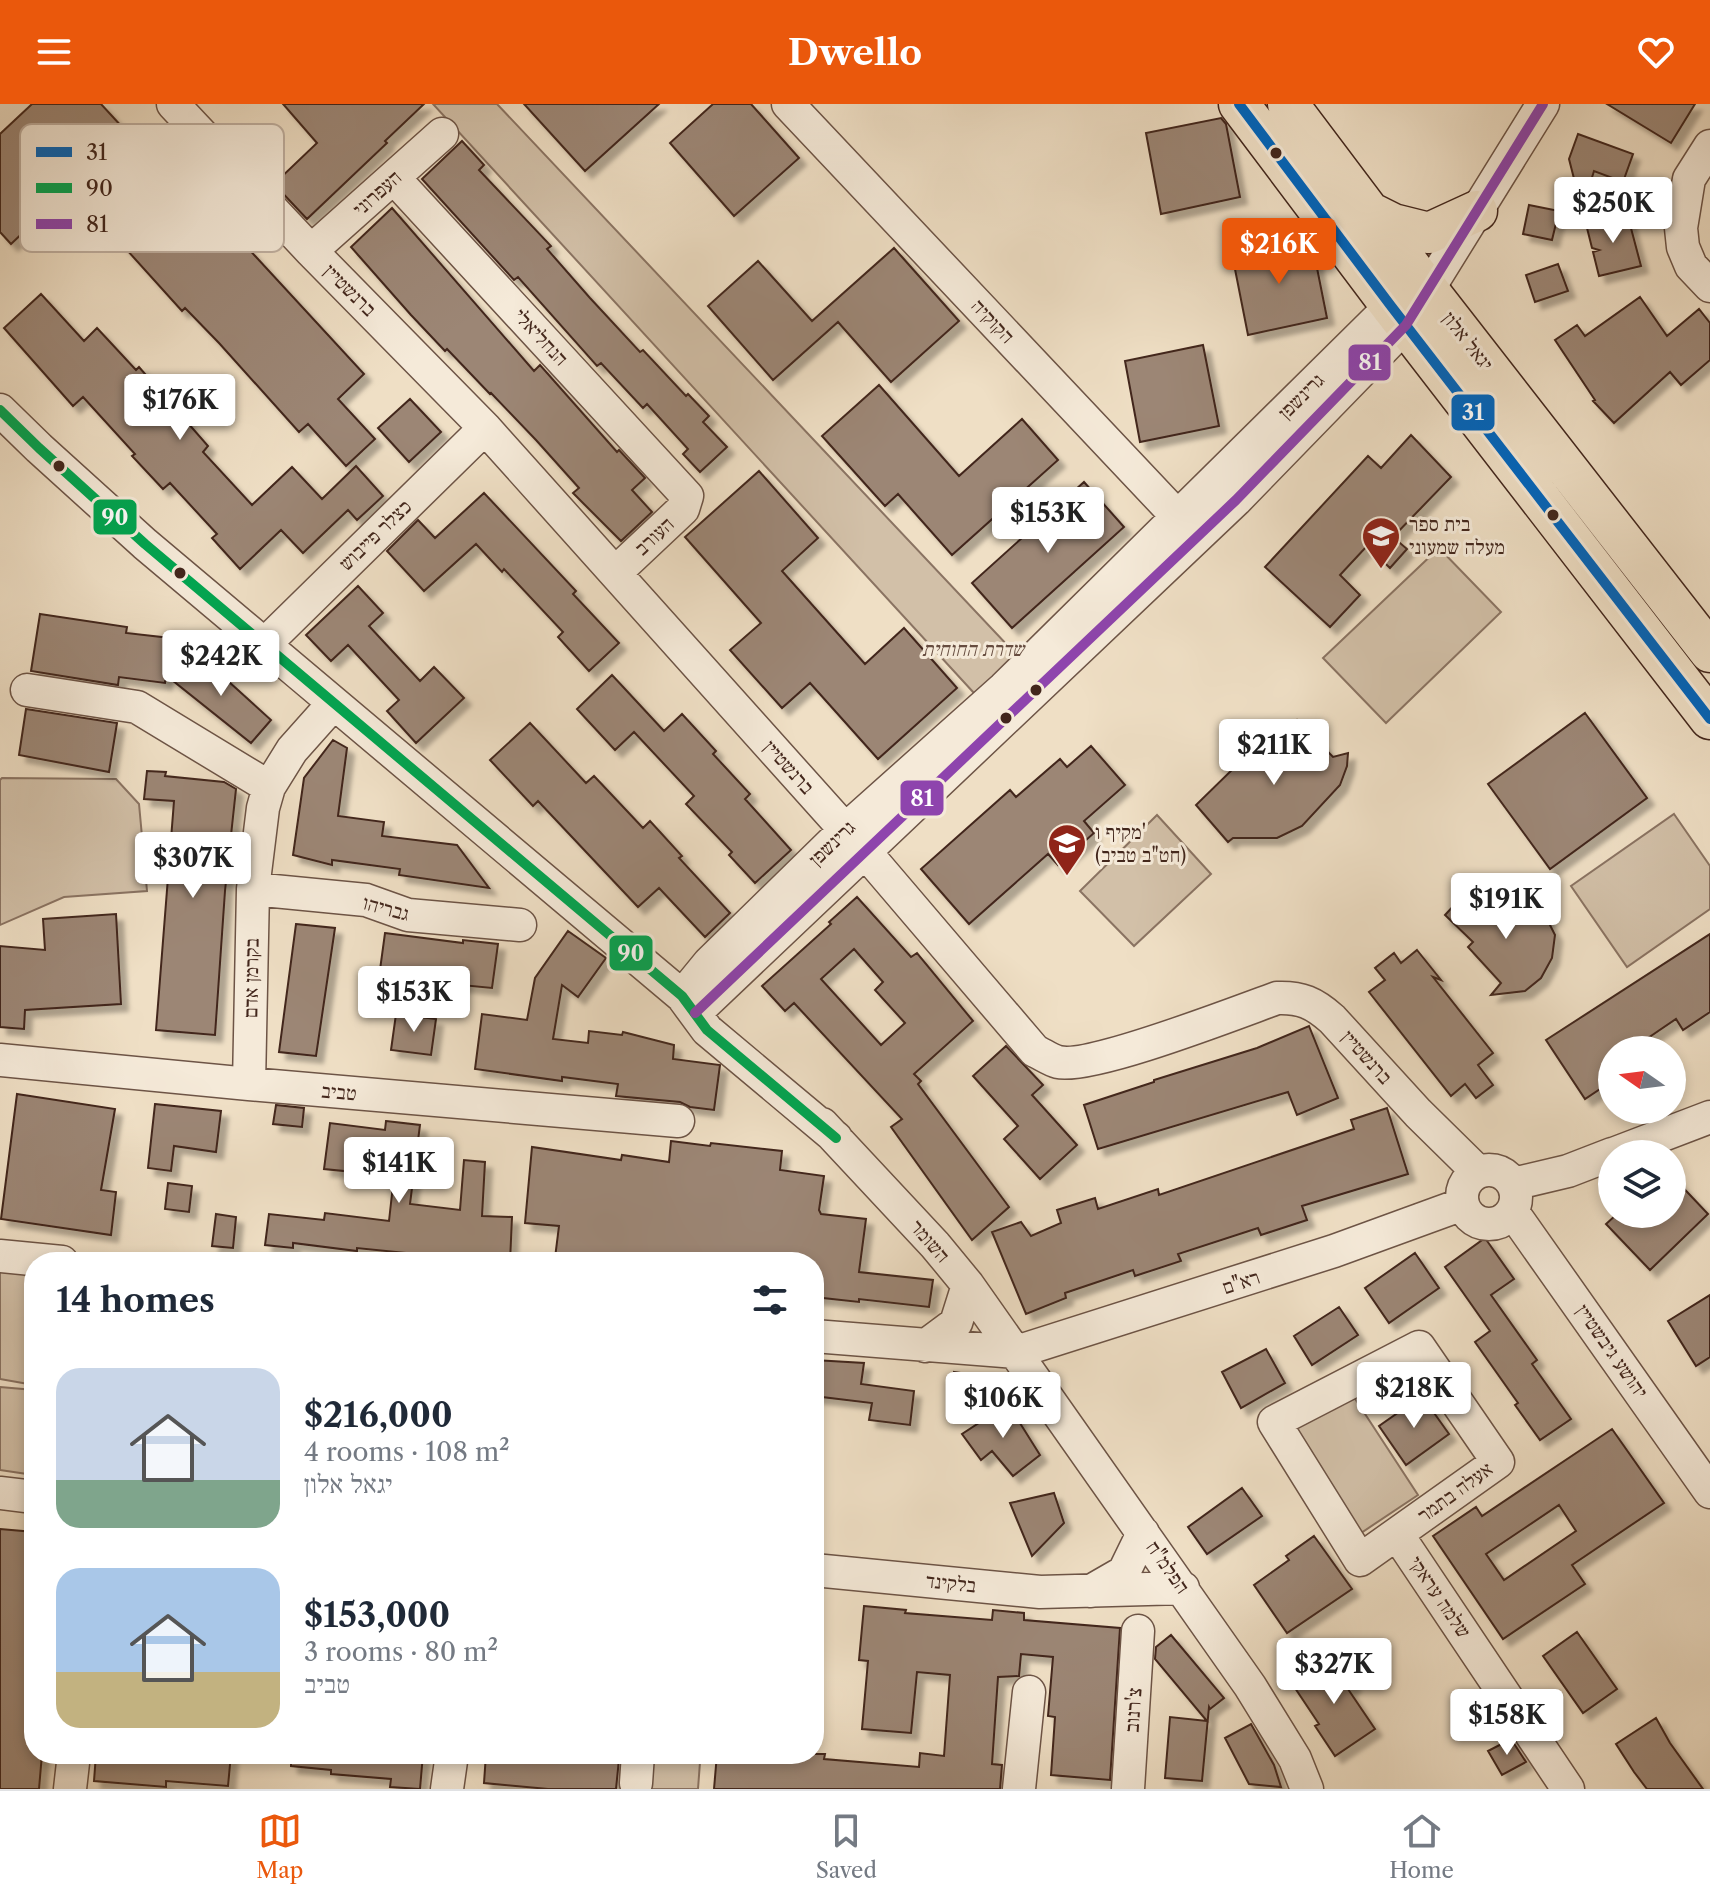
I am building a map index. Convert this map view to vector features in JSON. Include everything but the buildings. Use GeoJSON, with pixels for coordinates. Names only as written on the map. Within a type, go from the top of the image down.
{"type":"FeatureCollection","features":[{"type":"Feature","properties":{"kind":"main road","name":"יגאל אלון"},"geometry":{"type":"LineString","coordinates":[[1239,104],[1398,316],[1710,719]]}},
{"type":"Feature","properties":{"kind":"main road","name":"יגאל אלון"},"geometry":{"type":"LineString","coordinates":[[1288,104],[1428,290],[1710,652]]}},
{"type":"Feature","properties":{"kind":"main road"},"geometry":{"type":"LineString","coordinates":[[1373,214],[1393,224],[1429,233],[1477,211]]}},
{"type":"Feature","properties":{"kind":"street","name":"ברנשטיין"},"geometry":{"type":"LineString","coordinates":[[173,104],[192,124]]}},
{"type":"Feature","properties":{"kind":"street","name":"הקוקיה"},"geometry":{"type":"LineString","coordinates":[[788,104],[1187,528]]}},
{"type":"Feature","properties":{"kind":"street"},"geometry":{"type":"LineString","coordinates":[[1428,290],[1543,104]]}},
{"type":"Feature","properties":{"kind":"street","name":"העפרוני"},"geometry":{"type":"LineString","coordinates":[[311,251],[442,134]]}},
{"type":"Feature","properties":{"kind":"street"},"geometry":{"type":"LineString","coordinates":[[1710,146],[1689,179],[1681,228],[1683,247],[1691,266],[1710,286]]}},
{"type":"Feature","properties":{"kind":"street","name":"הנחליאלי"},"geometry":{"type":"LineString","coordinates":[[394,178],[687,496]]}},
{"type":"Feature","properties":{"kind":"street","name":"ברנשטיין"},"geometry":{"type":"LineString","coordinates":[[284,222],[485,428],[856,841],[1035,1051],[1059,1063],[1082,1062],[1277,998],[1296,998],[1316,1005],[1332,1019],[1418,1113],[1478,1172]]}},
{"type":"Feature","properties":{"kind":"street","name":"גרינשפן"},"geometry":{"type":"LineString","coordinates":[[695,1005],[856,841],[1187,528],[1398,316],[1428,290]]}},
{"type":"Feature","properties":{"kind":"street","name":"השומר"},"geometry":{"type":"LineString","coordinates":[[0,410],[145,544],[695,1005],[707,1030],[836,1138],[935,1245],[1016,1352]]}},
{"type":"Feature","properties":{"kind":"street","name":"כצלר פייבוש"},"geometry":{"type":"LineString","coordinates":[[266,643],[485,428]]}},
{"type":"Feature","properties":{"kind":"street","name":"העורב"},"geometry":{"type":"LineString","coordinates":[[615,573],[683,509],[687,496]]}},
{"type":"Feature","properties":{"kind":"street"},"geometry":{"type":"LineString","coordinates":[[27,690],[137,707],[269,787]]}},
{"type":"Feature","properties":{"kind":"street","name":"בקרמן אדם"},"geometry":{"type":"LineString","coordinates":[[249,1084],[253,889],[263,808],[269,787],[292,750],[333,704]]}},
{"type":"Feature","properties":{"kind":"street","name":"גבריהו"},"geometry":{"type":"LineString","coordinates":[[253,889],[366,900],[408,915],[520,925]]}},
{"type":"Feature","properties":{"kind":"street","name":"טביב"},"geometry":{"type":"LineString","coordinates":[[0,1060],[678,1121]]}},
{"type":"Feature","properties":{"kind":"street"},"geometry":{"type":"LineString","coordinates":[[1649,1140],[1710,1117]]}},
{"type":"Feature","properties":{"kind":"street"},"geometry":{"type":"LineString","coordinates":[[1513,1197],[1508,1178],[1494,1170],[1478,1172],[1467,1182],[1462,1196],[1463,1204],[1473,1219],[1481,1223],[1499,1222],[1513,1197],[1598,1159]]}},
{"type":"Feature","properties":{"kind":"street","name":"יהושע גיבשטיין"},"geometry":{"type":"LineString","coordinates":[[1513,1197],[1710,1492]]}},
{"type":"Feature","properties":{"kind":"street","name":"רא\"ם"},"geometry":{"type":"LineString","coordinates":[[1016,1352],[1334,1251],[1463,1204]]}},
{"type":"Feature","properties":{"kind":"street"},"geometry":{"type":"LineString","coordinates":[[0,1256],[24,1258]]}},
{"type":"Feature","properties":{"kind":"street"},"geometry":{"type":"LineString","coordinates":[[925,1346],[956,1323],[968,1285]]}},
{"type":"Feature","properties":{"kind":"street"},"geometry":{"type":"LineString","coordinates":[[1051,1402],[1051,1379],[1057,1356],[1070,1336]]}},
{"type":"Feature","properties":{"kind":"street"},"geometry":{"type":"LineString","coordinates":[[824,1337],[1016,1352]]}},
{"type":"Feature","properties":{"kind":"street","name":"אעלה בתמר"},"geometry":{"type":"LineString","coordinates":[[1311,1402],[1419,1347],[1498,1462],[1397,1534]]}},
{"type":"Feature","properties":{"kind":"street","name":"הפלמ\"ח"},"geometry":{"type":"LineString","coordinates":[[1016,1352],[1250,1686],[1295,1759],[1307,1789]]}},
{"type":"Feature","properties":{"kind":"street","name":"שלמה עראקי"},"geometry":{"type":"LineString","coordinates":[[1311,1402],[1274,1422],[1360,1560],[1397,1534],[1555,1784]]}},
{"type":"Feature","properties":{"kind":"street"},"geometry":{"type":"LineString","coordinates":[[0,1493],[24,1496]]}},
{"type":"Feature","properties":{"kind":"street","name":"בלקינד"},"geometry":{"type":"LineString","coordinates":[[1088,1592],[1124,1572],[1143,1533]]}},
{"type":"Feature","properties":{"kind":"street","name":"בלקינד"},"geometry":{"type":"LineString","coordinates":[[824,1571],[1040,1592],[1183,1588]]}},
{"type":"Feature","properties":{"kind":"street","name":"צ'רנוב"},"geometry":{"type":"LineString","coordinates":[[1128,1789],[1138,1631]]}},
{"type":"Feature","properties":{"kind":"street"},"geometry":{"type":"LineString","coordinates":[[1019,1789],[1029,1692]]}},
{"type":"Feature","properties":{"kind":"street"},"geometry":{"type":"LineString","coordinates":[[70,1789],[73,1764]]}},
{"type":"Feature","properties":{"kind":"street"},"geometry":{"type":"LineString","coordinates":[[447,1789],[451,1764]]}},
{"type":"Feature","properties":{"kind":"green space","name":"שדרת החוחית"},"geometry":{"type":"Polygon","coordinates":[[[433,104],[497,104],[1027,666],[985,705],[433,104]]]}},
{"type":"Feature","properties":{"kind":"green space"},"geometry":{"type":"Polygon","coordinates":[[[1439,548],[1501,612],[1386,723],[1323,658],[1439,548]]]}},
{"type":"Feature","properties":{"kind":"green space"},"geometry":{"type":"Polygon","coordinates":[[[2,778],[116,779],[139,804],[147,891],[64,897],[0,925],[2,778]]]}},
{"type":"Feature","properties":{"kind":"green space"},"geometry":{"type":"Polygon","coordinates":[[[1674,814],[1710,866],[1710,909],[1627,967],[1571,886],[1674,814]]]}},
{"type":"Feature","properties":{"kind":"green space"},"geometry":{"type":"Polygon","coordinates":[[[1157,815],[1211,874],[1134,946],[1080,891],[1157,815]]]}},
{"type":"Feature","properties":{"kind":"green space"},"geometry":{"type":"Polygon","coordinates":[[[0,1269],[24,1271],[24,1383],[0,1379],[0,1269]]]}},
{"type":"Feature","properties":{"kind":"green space"},"geometry":{"type":"Polygon","coordinates":[[[0,1387],[24,1389],[24,1474],[0,1470],[0,1387]]]}},
{"type":"Feature","properties":{"kind":"green space"},"geometry":{"type":"Polygon","coordinates":[[[1350,1391],[1418,1495],[1358,1535],[1290,1424],[1350,1391]]]}},
{"type":"Feature","properties":{"kind":"green space"},"geometry":{"type":"Polygon","coordinates":[[[646,1764],[700,1764],[698,1789],[644,1789],[646,1764]]]}},
{"type":"Feature","properties":{"kind":"transit line","name":"31"},"geometry":{"type":"LineString","coordinates":[[1239,104],[1710,719]]}},
{"type":"Feature","properties":{"kind":"transit line","name":"81"},"geometry":{"type":"LineString","coordinates":[[695,1013],[1236,500],[1406,325],[1543,104]]}},
{"type":"Feature","properties":{"kind":"transit line","name":"90"},"geometry":{"type":"LineString","coordinates":[[0,410],[145,544],[682,996],[707,1030],[836,1138]]}},
{"type":"Feature","properties":{"kind":"place","name":"בית ספר מעלה שמעוני"},"geometry":{"type":"Point","coordinates":[1381,570]}},
{"type":"Feature","properties":{"kind":"place","name":"מקיף ו' (חט\"ב טביב)"},"geometry":{"type":"Point","coordinates":[1067,877]}}]}
